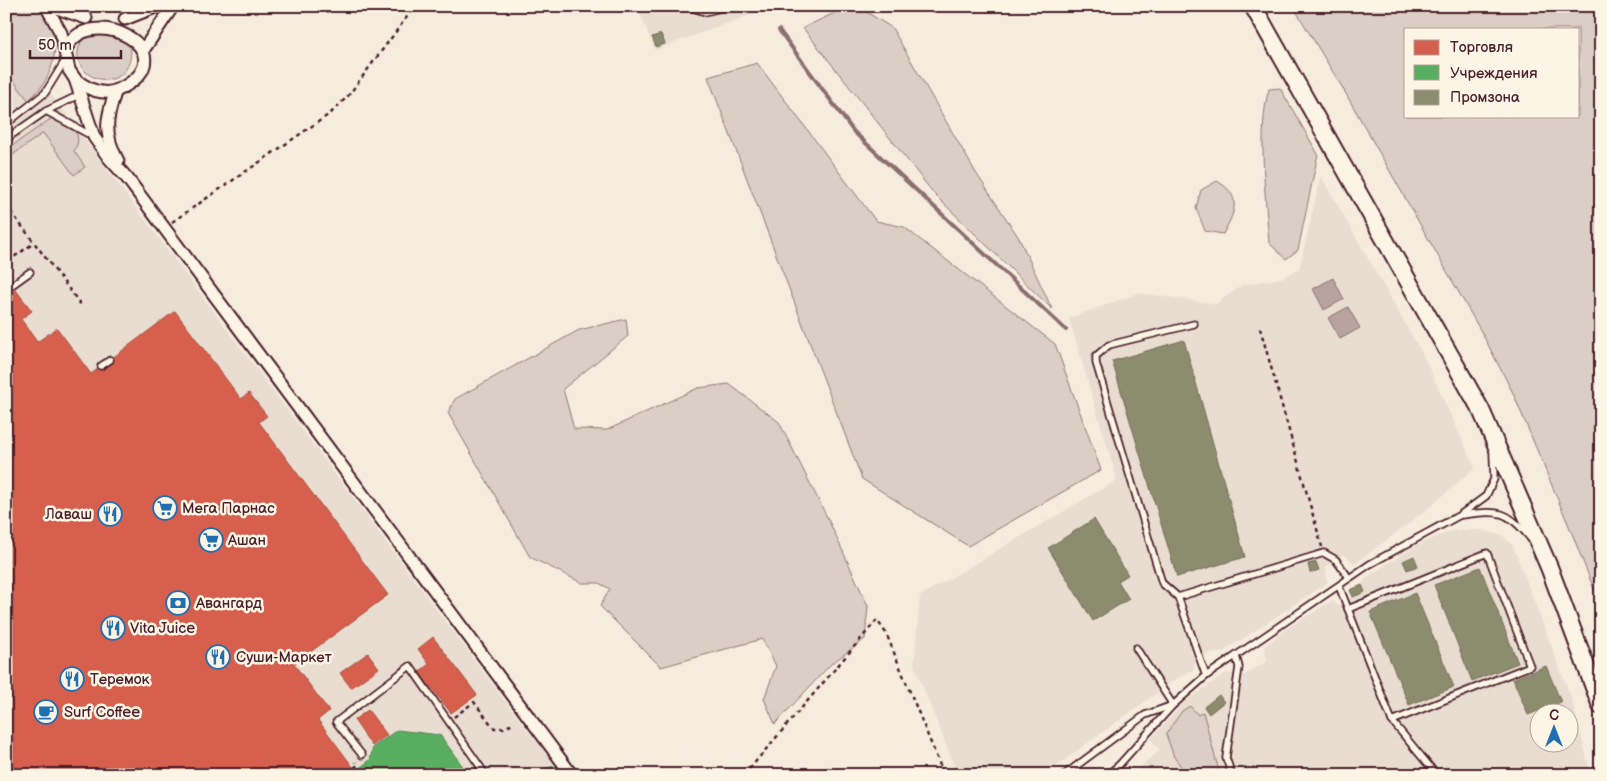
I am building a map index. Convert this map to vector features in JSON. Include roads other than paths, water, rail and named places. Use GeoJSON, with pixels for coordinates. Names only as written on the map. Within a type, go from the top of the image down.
{"type":"FeatureCollection","features":[{"type":"Feature","properties":{"kind":"main road"},"geometry":{"type":"LineString","coordinates":[[1253,6],[1469,386],[1493,434],[1549,567],[1601,706]]}},
{"type":"Feature","properties":{"kind":"street"},"geometry":{"type":"LineString","coordinates":[[46,6],[61,33],[66,54],[94,137],[127,178],[572,773]]}},
{"type":"Feature","properties":{"kind":"street"},"geometry":{"type":"LineString","coordinates":[[51,6],[86,18]]}},
{"type":"Feature","properties":{"kind":"street"},"geometry":{"type":"LineString","coordinates":[[124,19],[158,6]]}},
{"type":"Feature","properties":{"kind":"street"},"geometry":{"type":"LineString","coordinates":[[144,49],[173,6]]}},
{"type":"Feature","properties":{"kind":"street"},"geometry":{"type":"LineString","coordinates":[[66,54],[72,31],[86,18],[99,14]]}},
{"type":"Feature","properties":{"kind":"street"},"geometry":{"type":"LineString","coordinates":[[75,78],[92,90],[104,92],[116,90],[128,84],[137,75],[143,62],[144,49],[141,37],[134,27],[124,19],[112,14]]}},
{"type":"Feature","properties":{"kind":"street"},"geometry":{"type":"LineString","coordinates":[[116,90],[107,120],[108,137],[127,178]]}},
{"type":"Feature","properties":{"kind":"lane"},"geometry":{"type":"LineString","coordinates":[[687,6],[705,12],[729,6]]}},
{"type":"Feature","properties":{"kind":"lane"},"geometry":{"type":"LineString","coordinates":[[6,124],[45,93],[66,54]]}},
{"type":"Feature","properties":{"kind":"lane"},"geometry":{"type":"LineString","coordinates":[[6,139],[46,111],[92,90]]}},
{"type":"Feature","properties":{"kind":"lane"},"geometry":{"type":"LineString","coordinates":[[46,111],[94,137]]}},
{"type":"Feature","properties":{"kind":"lane"},"geometry":{"type":"LineString","coordinates":[[12,285],[30,272]]}},
{"type":"Feature","properties":{"kind":"lane"},"geometry":{"type":"LineString","coordinates":[[1194,324],[1109,345],[1096,356],[1096,363],[1162,583],[1178,597],[1206,676]]}},
{"type":"Feature","properties":{"kind":"lane"},"geometry":{"type":"LineString","coordinates":[[101,366],[110,360]]}},
{"type":"Feature","properties":{"kind":"lane"},"geometry":{"type":"LineString","coordinates":[[1107,775],[1120,765],[1173,705],[1206,676],[1370,564],[1460,515],[1486,496],[1494,479],[1493,434]]}},
{"type":"Feature","properties":{"kind":"lane"},"geometry":{"type":"LineString","coordinates":[[1460,515],[1496,511],[1510,517],[1528,536],[1549,567]]}},
{"type":"Feature","properties":{"kind":"lane"},"geometry":{"type":"LineString","coordinates":[[1178,597],[1324,553],[1336,560],[1349,578]]}},
{"type":"Feature","properties":{"kind":"lane"},"geometry":{"type":"LineString","coordinates":[[1348,609],[1486,553],[1530,666],[1392,721]]}},
{"type":"Feature","properties":{"kind":"lane"},"geometry":{"type":"LineString","coordinates":[[1339,586],[1392,721],[1431,768],[1434,775]]}},
{"type":"Feature","properties":{"kind":"lane"},"geometry":{"type":"LineString","coordinates":[[1136,648],[1173,705]]}},
{"type":"Feature","properties":{"kind":"lane"},"geometry":{"type":"LineString","coordinates":[[1232,775],[1226,758],[1239,667],[1236,656]]}},
{"type":"Feature","properties":{"kind":"lane"},"geometry":{"type":"LineString","coordinates":[[362,755],[336,722],[410,666],[486,775]]}},
{"type":"Feature","properties":{"kind":"lane"},"geometry":{"type":"LineString","coordinates":[[1064,775],[1144,715],[1173,705]]}},
{"type":"Feature","properties":{"kind":"waterway"},"geometry":{"type":"LineString","coordinates":[[779,30],[854,132],[1066,330]]}},
{"type":"Feature","properties":{"kind":"place","name":"Мега Парнас"},"geometry":{"type":"Point","coordinates":[165,508]}},
{"type":"Feature","properties":{"kind":"place","name":"Лаваш"},"geometry":{"type":"Point","coordinates":[110,514]}},
{"type":"Feature","properties":{"kind":"place","name":"Ашан"},"geometry":{"type":"Point","coordinates":[211,540]}},
{"type":"Feature","properties":{"kind":"place","name":"Авангард"},"geometry":{"type":"Point","coordinates":[178,603]}},
{"type":"Feature","properties":{"kind":"place","name":"Vita Juice"},"geometry":{"type":"Point","coordinates":[113,628]}},
{"type":"Feature","properties":{"kind":"place","name":"Суши-Маркет"},"geometry":{"type":"Point","coordinates":[218,657]}},
{"type":"Feature","properties":{"kind":"place","name":"Теремок"},"geometry":{"type":"Point","coordinates":[72,679]}},
{"type":"Feature","properties":{"kind":"place","name":"Surf Coffee"},"geometry":{"type":"Point","coordinates":[46,712]}}]}
